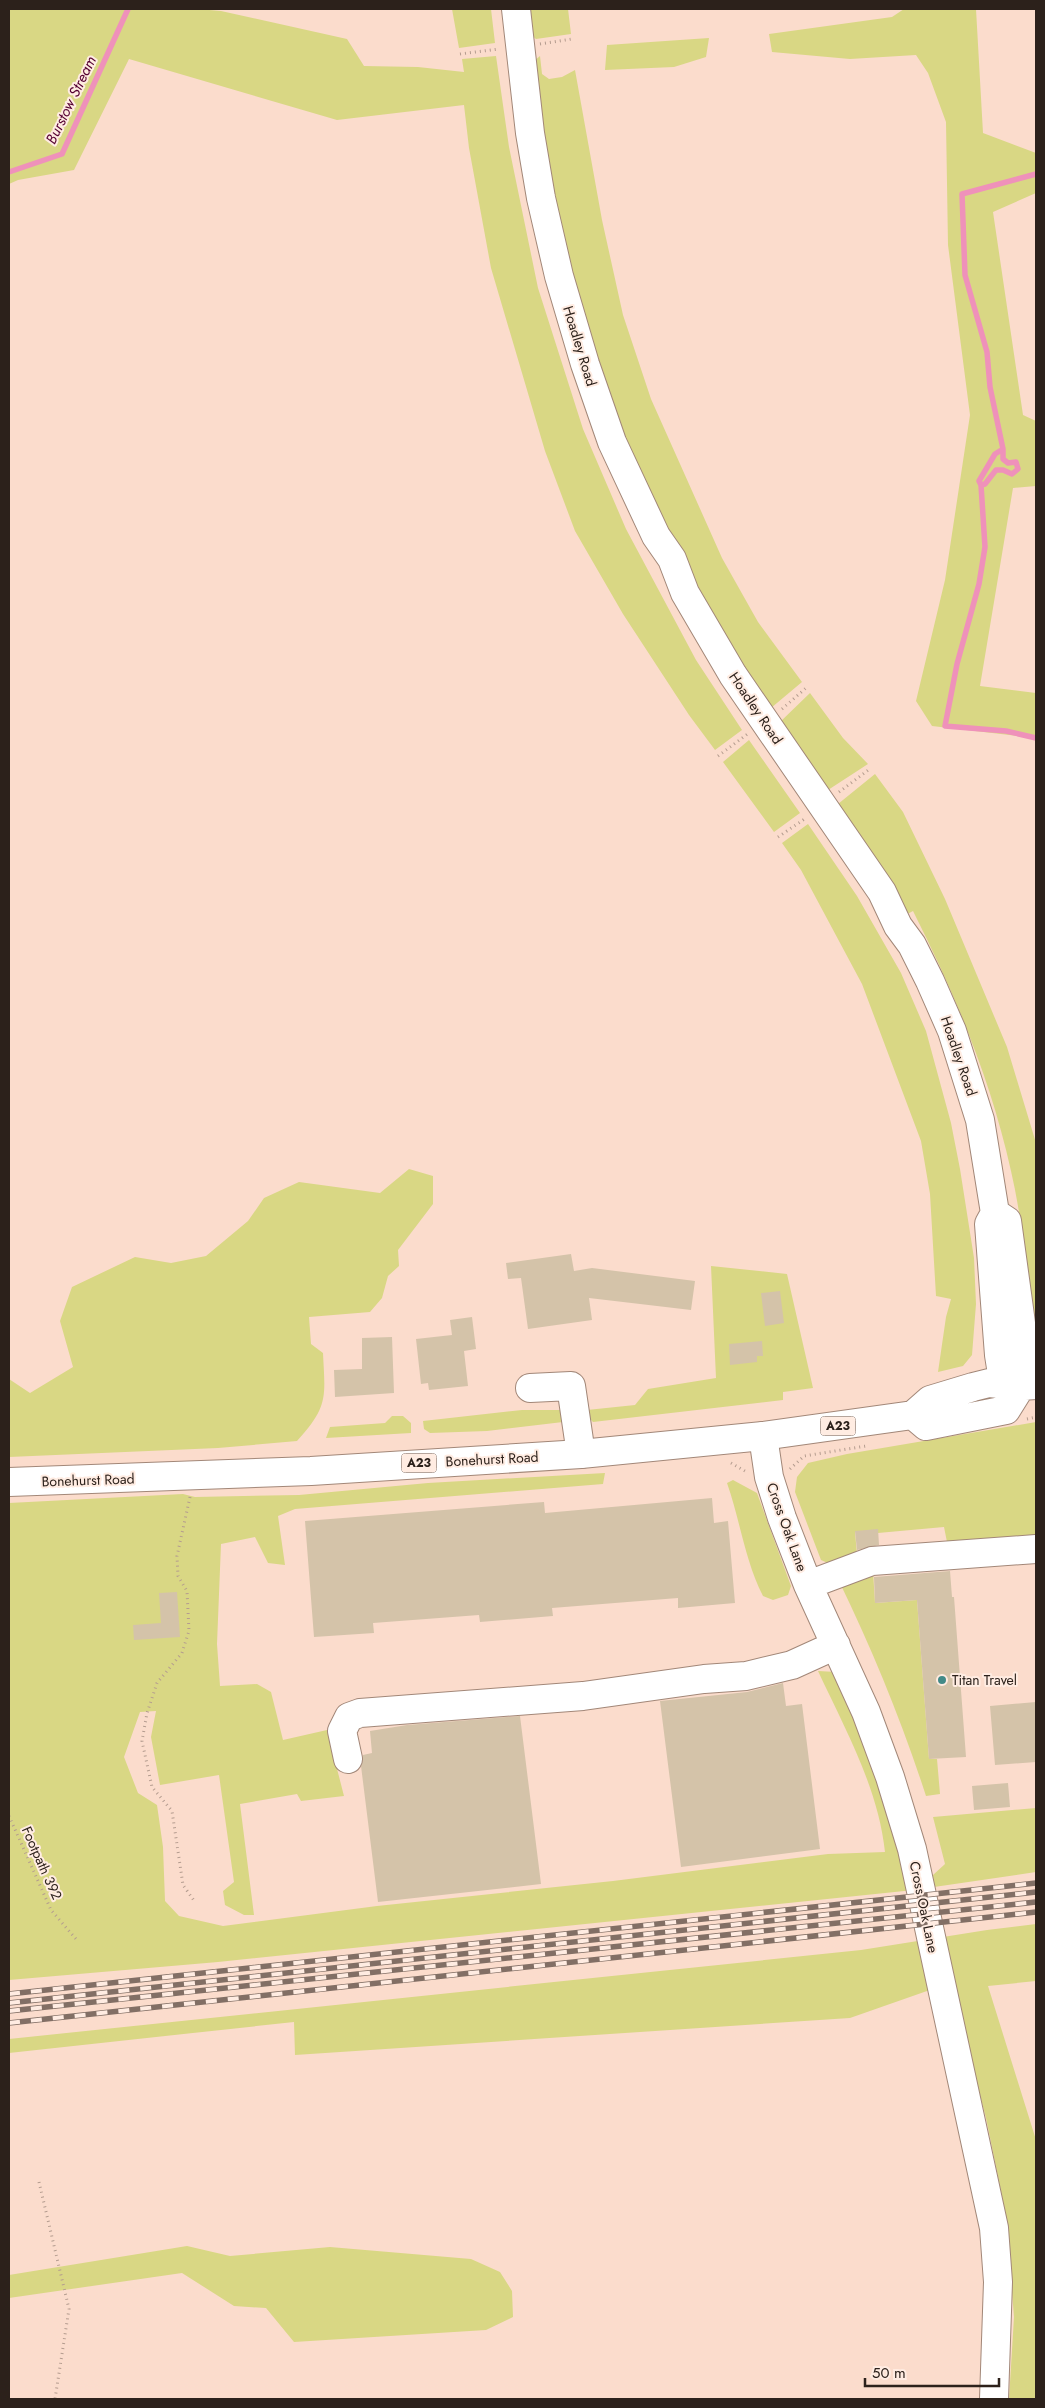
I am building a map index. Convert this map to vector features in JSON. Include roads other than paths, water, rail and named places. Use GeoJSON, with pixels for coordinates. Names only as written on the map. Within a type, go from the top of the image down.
{"type":"FeatureCollection","features":[{"type":"Feature","properties":{"kind":"street","name":"Hoadley Road"},"geometry":{"type":"LineString","coordinates":[[516,9],[530,133],[541,198],[558,276],[585,364],[612,442],[656,536],[672,559],[685,593],[739,683],[882,892],[898,926],[912,945],[930,981],[952,1031],[967,1073],[980,1120],[995,1213],[1007,1221],[1028,1385]]}},
{"type":"Feature","properties":{"kind":"street","name":"Bonehurst Road"},"geometry":{"type":"LineString","coordinates":[[9,1482],[191,1476],[581,1454],[763,1436],[913,1415],[930,1400],[973,1387],[989,1384],[1028,1385]]}},
{"type":"Feature","properties":{"kind":"street"},"geometry":{"type":"LineString","coordinates":[[530,1388],[571,1386],[581,1454]]}},
{"type":"Feature","properties":{"kind":"street","name":"Cross Oak Lane"},"geometry":{"type":"LineString","coordinates":[[763,1436],[774,1494],[808,1584],[866,1712],[890,1777],[912,1849],[994,2228],[998,2282],[994,2399]]}},
{"type":"Feature","properties":{"kind":"street"},"geometry":{"type":"LineString","coordinates":[[808,1584],[872,1561],[1036,1549]]}},
{"type":"Feature","properties":{"kind":"street"},"geometry":{"type":"LineString","coordinates":[[348,1758],[342,1730],[349,1717],[360,1713],[583,1696],[704,1679],[746,1676],[792,1665],[836,1644]]}},
{"type":"Feature","properties":{"kind":"waterway","name":"Burstow Stream"},"geometry":{"type":"LineString","coordinates":[[9,172],[62,154],[128,9]]}},
{"type":"Feature","properties":{"kind":"waterway"},"geometry":{"type":"LineString","coordinates":[[1003,449],[990,387],[987,352],[965,275],[962,194],[1036,174]]}},
{"type":"Feature","properties":{"kind":"waterway"},"geometry":{"type":"LineString","coordinates":[[981,485],[985,484],[996,470],[1003,470],[1012,474],[1018,469],[1016,462],[1008,463],[1003,459],[1003,449],[995,454],[979,481],[981,485],[985,547],[979,584],[957,664],[945,726],[1006,731],[1036,738]]}},
{"type":"Feature","properties":{"kind":"railway"},"geometry":{"type":"LineString","coordinates":[[9,1994],[1036,1883]]}},
{"type":"Feature","properties":{"kind":"railway"},"geometry":{"type":"LineString","coordinates":[[9,2003],[1036,1892]]}},
{"type":"Feature","properties":{"kind":"railway"},"geometry":{"type":"LineString","coordinates":[[9,2011],[1036,1902]]}},
{"type":"Feature","properties":{"kind":"railway"},"geometry":{"type":"LineString","coordinates":[[9,2023],[1036,1912]]}},
{"type":"Feature","properties":{"kind":"place","name":"Titan Travel"},"geometry":{"type":"Point","coordinates":[942,1680]}}]}
